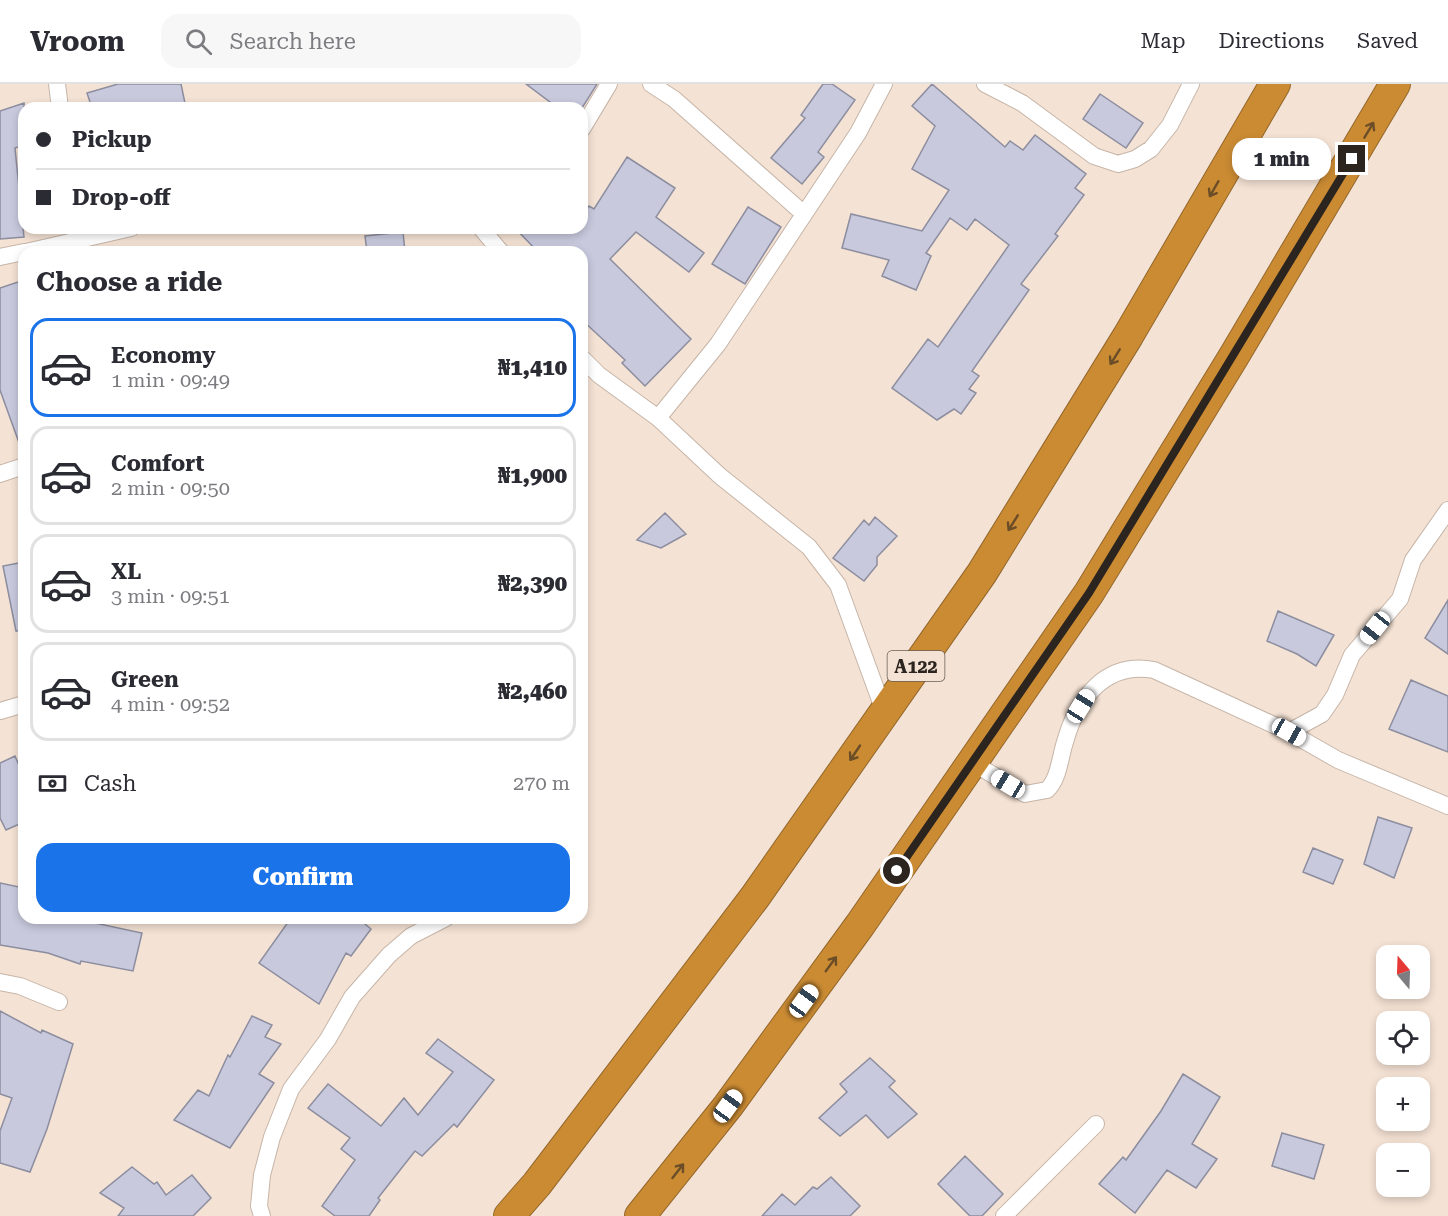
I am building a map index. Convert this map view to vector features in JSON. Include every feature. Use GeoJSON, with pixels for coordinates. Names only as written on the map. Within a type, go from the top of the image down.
{"type":"FeatureCollection","features":[{"type":"Feature","properties":{"kind":"highway","name":"A122"},"geometry":{"type":"LineString","coordinates":[[509,1216],[558,1156],[748,906],[982,573],[1128,336],[1275,84]]}},
{"type":"Feature","properties":{"kind":"highway"},"geometry":{"type":"LineString","coordinates":[[640,1216],[728,1106],[860,925],[1089,593],[1240,346],[1395,84]]}},
{"type":"Feature","properties":{"kind":"street"},"geometry":{"type":"LineString","coordinates":[[57,84],[59,102]]}},
{"type":"Feature","properties":{"kind":"street"},"geometry":{"type":"LineString","coordinates":[[588,119],[609,84]]}},
{"type":"Feature","properties":{"kind":"street"},"geometry":{"type":"LineString","coordinates":[[651,84],[674,99],[804,214]]}},
{"type":"Feature","properties":{"kind":"street"},"geometry":{"type":"LineString","coordinates":[[658,418],[718,344],[858,133],[885,84]]}},
{"type":"Feature","properties":{"kind":"street"},"geometry":{"type":"LineString","coordinates":[[985,84],[1022,103],[1094,156],[1118,164],[1135,159],[1151,149],[1170,125],[1191,84]]}},
{"type":"Feature","properties":{"kind":"street"},"geometry":{"type":"LineString","coordinates":[[43,246],[80,234]]}},
{"type":"Feature","properties":{"kind":"street"},"geometry":{"type":"LineString","coordinates":[[486,234],[496,246]]}},
{"type":"Feature","properties":{"kind":"street"},"geometry":{"type":"LineString","coordinates":[[0,257],[18,253]]}},
{"type":"Feature","properties":{"kind":"street"},"geometry":{"type":"LineString","coordinates":[[588,364],[599,375],[658,418],[720,476],[809,547],[838,585],[884,711]]}},
{"type":"Feature","properties":{"kind":"street"},"geometry":{"type":"LineString","coordinates":[[0,474],[18,467]]}},
{"type":"Feature","properties":{"kind":"street"},"geometry":{"type":"LineString","coordinates":[[1289,732],[1322,714],[1335,695],[1352,655],[1400,599],[1413,560],[1448,510]]}},
{"type":"Feature","properties":{"kind":"street"},"geometry":{"type":"LineString","coordinates":[[973,763],[1025,794],[1047,790],[1057,771],[1074,719],[1089,694],[1101,680],[1125,669],[1154,670],[1289,732],[1338,760],[1448,806]]}},
{"type":"Feature","properties":{"kind":"street"},"geometry":{"type":"LineString","coordinates":[[0,711],[18,706]]}},
{"type":"Feature","properties":{"kind":"street"},"geometry":{"type":"LineString","coordinates":[[262,1216],[259,1206],[262,1175],[272,1137],[291,1089],[328,1039],[352,997],[389,955],[411,936],[434,924]]}},
{"type":"Feature","properties":{"kind":"street"},"geometry":{"type":"LineString","coordinates":[[0,982],[20,986],[59,1002]]}},
{"type":"Feature","properties":{"kind":"street"},"geometry":{"type":"LineString","coordinates":[[1004,1216],[1096,1124]]}},
{"type":"Feature","properties":{"kind":"building"},"geometry":{"type":"Polygon","coordinates":[[[118,84],[181,84],[185,102],[90,102],[87,93],[118,84]]]}},
{"type":"Feature","properties":{"kind":"building"},"geometry":{"type":"Polygon","coordinates":[[[526,84],[597,84],[586,102],[550,102],[526,84]]]}},
{"type":"Feature","properties":{"kind":"building"},"geometry":{"type":"Polygon","coordinates":[[[823,84],[832,84],[855,100],[818,152],[824,157],[802,184],[771,158],[805,118],[801,115],[823,84]]]}},
{"type":"Feature","properties":{"kind":"building"},"geometry":{"type":"Polygon","coordinates":[[[932,84],[1005,147],[1010,141],[1023,150],[1035,135],[1086,174],[1075,188],[1084,195],[1055,234],[1058,236],[1021,284],[1029,290],[972,371],[979,376],[969,389],[976,393],[961,414],[954,409],[937,420],[892,388],[928,339],[938,347],[1009,245],[975,219],[967,230],[950,218],[926,253],[931,256],[916,290],[882,276],[889,260],[842,248],[851,214],[922,231],[949,190],[912,169],[935,126],[912,106],[932,84]]]}},
{"type":"Feature","properties":{"kind":"building"},"geometry":{"type":"Polygon","coordinates":[[[1100,94],[1143,123],[1126,148],[1083,119],[1100,94]]]}},
{"type":"Feature","properties":{"kind":"building"},"geometry":{"type":"Polygon","coordinates":[[[18,105],[18,147],[15,148],[18,178],[18,234],[24,234],[24,237],[0,239],[0,111],[18,105]]]}},
{"type":"Feature","properties":{"kind":"building"},"geometry":{"type":"Polygon","coordinates":[[[627,157],[675,188],[656,217],[704,253],[689,272],[636,232],[610,259],[691,339],[645,386],[622,363],[625,360],[588,326],[588,246],[532,246],[521,234],[588,234],[588,207],[594,209],[627,157]]]}},
{"type":"Feature","properties":{"kind":"building"},"geometry":{"type":"Polygon","coordinates":[[[748,207],[781,227],[745,284],[712,264],[748,207]]]}},
{"type":"Feature","properties":{"kind":"building"},"geometry":{"type":"Polygon","coordinates":[[[403,234],[404,246],[366,246],[365,236],[403,234]]]}},
{"type":"Feature","properties":{"kind":"building"},"geometry":{"type":"Polygon","coordinates":[[[18,282],[18,440],[0,390],[0,288],[18,282]]]}},
{"type":"Feature","properties":{"kind":"building"},"geometry":{"type":"Polygon","coordinates":[[[665,513],[686,534],[661,548],[637,540],[665,513]]]}},
{"type":"Feature","properties":{"kind":"building"},"geometry":{"type":"Polygon","coordinates":[[[875,517],[897,536],[877,557],[877,565],[864,581],[833,558],[864,520],[869,525],[875,517]]]}},
{"type":"Feature","properties":{"kind":"building"},"geometry":{"type":"Polygon","coordinates":[[[18,563],[18,631],[16,631],[3,566],[18,563]]]}},
{"type":"Feature","properties":{"kind":"building"},"geometry":{"type":"Polygon","coordinates":[[[1448,600],[1448,654],[1425,638],[1448,600]]]}},
{"type":"Feature","properties":{"kind":"building"},"geometry":{"type":"Polygon","coordinates":[[[1278,611],[1334,635],[1316,666],[1297,654],[1267,641],[1278,611]]]}},
{"type":"Feature","properties":{"kind":"building"},"geometry":{"type":"Polygon","coordinates":[[[1411,680],[1448,696],[1448,752],[1389,729],[1411,680]]]}},
{"type":"Feature","properties":{"kind":"building"},"geometry":{"type":"Polygon","coordinates":[[[15,756],[18,763],[18,825],[6,830],[0,818],[0,763],[15,756]]]}},
{"type":"Feature","properties":{"kind":"building"},"geometry":{"type":"Polygon","coordinates":[[[1378,817],[1412,828],[1394,878],[1364,864],[1378,817]]]}},
{"type":"Feature","properties":{"kind":"building"},"geometry":{"type":"Polygon","coordinates":[[[1313,848],[1343,860],[1333,884],[1303,872],[1313,848]]]}},
{"type":"Feature","properties":{"kind":"building"},"geometry":{"type":"Polygon","coordinates":[[[0,883],[18,887],[18,924],[99,924],[142,933],[133,971],[81,961],[80,964],[48,953],[0,945],[0,883]]]}},
{"type":"Feature","properties":{"kind":"building"},"geometry":{"type":"Polygon","coordinates":[[[287,924],[365,924],[371,929],[351,956],[346,953],[319,1004],[259,963],[287,924]]]}},
{"type":"Feature","properties":{"kind":"building"},"geometry":{"type":"Polygon","coordinates":[[[0,1011],[41,1033],[42,1030],[73,1044],[47,1129],[30,1172],[0,1163],[0,1131],[12,1098],[0,1094],[0,1011]]]}},
{"type":"Feature","properties":{"kind":"building"},"geometry":{"type":"Polygon","coordinates":[[[252,1016],[272,1025],[265,1037],[281,1044],[259,1074],[274,1083],[230,1148],[174,1120],[198,1090],[209,1096],[228,1055],[230,1057],[252,1016]]]}},
{"type":"Feature","properties":{"kind":"building"},"geometry":{"type":"Polygon","coordinates":[[[438,1039],[494,1080],[457,1127],[454,1124],[422,1156],[415,1151],[378,1198],[380,1200],[369,1216],[335,1216],[322,1206],[355,1160],[341,1149],[350,1138],[308,1108],[328,1084],[381,1126],[404,1098],[418,1115],[453,1072],[426,1053],[438,1039]]]}},
{"type":"Feature","properties":{"kind":"building"},"geometry":{"type":"Polygon","coordinates":[[[870,1058],[895,1081],[889,1087],[917,1114],[888,1138],[866,1115],[840,1136],[819,1118],[847,1092],[840,1084],[870,1058]]]}},
{"type":"Feature","properties":{"kind":"building"},"geometry":{"type":"Polygon","coordinates":[[[1183,1074],[1220,1097],[1192,1144],[1217,1159],[1196,1188],[1167,1170],[1135,1213],[1099,1184],[1123,1157],[1126,1160],[1161,1111],[1183,1074]]]}},
{"type":"Feature","properties":{"kind":"building"},"geometry":{"type":"Polygon","coordinates":[[[1282,1133],[1324,1145],[1314,1179],[1272,1166],[1282,1133]]]}},
{"type":"Feature","properties":{"kind":"building"},"geometry":{"type":"Polygon","coordinates":[[[965,1156],[1003,1194],[982,1216],[970,1216],[938,1184],[965,1156]]]}},
{"type":"Feature","properties":{"kind":"building"},"geometry":{"type":"Polygon","coordinates":[[[132,1167],[154,1184],[157,1182],[166,1195],[192,1175],[211,1198],[193,1216],[118,1216],[124,1208],[100,1193],[132,1167]]]}},
{"type":"Feature","properties":{"kind":"building"},"geometry":{"type":"Polygon","coordinates":[[[831,1177],[860,1206],[850,1216],[762,1216],[782,1194],[795,1205],[813,1187],[817,1189],[831,1177]]]}},
{"type":"Feature","properties":{"kind":"route"},"geometry":{"type":"LineString","coordinates":[[897,871],[1089,593],[1352,159]]}}]}
